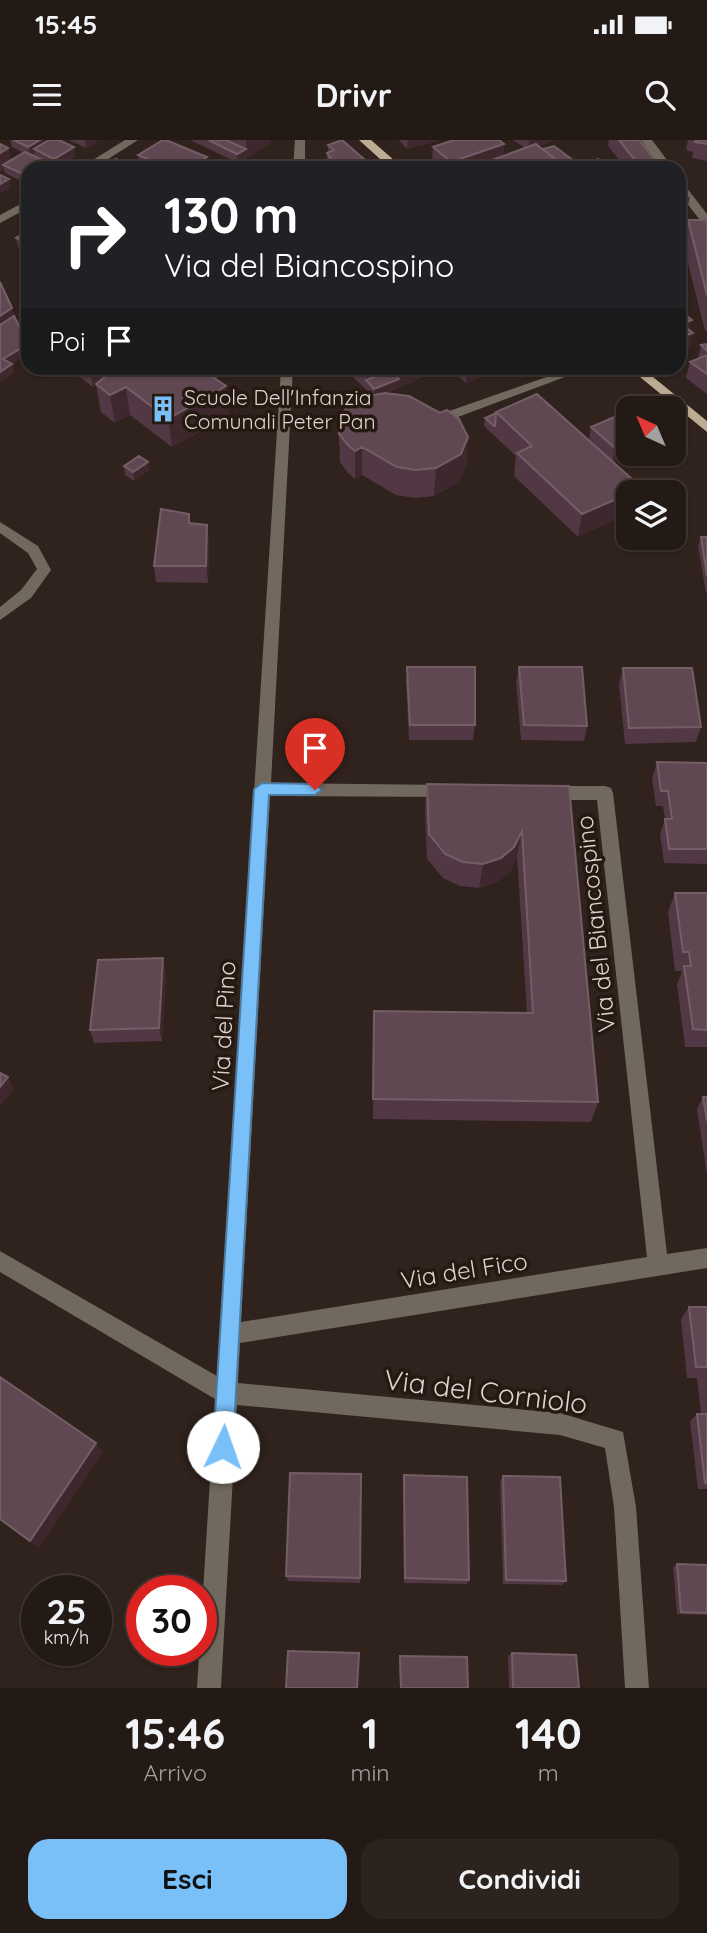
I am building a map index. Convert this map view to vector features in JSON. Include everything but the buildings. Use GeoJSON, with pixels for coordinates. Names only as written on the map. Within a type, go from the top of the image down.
{"type":"FeatureCollection","features":[{"type":"Feature","properties":{"kind":"main road"},"geometry":{"type":"LineString","coordinates":[[364,140],[389,161]]}},
{"type":"Feature","properties":{"kind":"main road"},"geometry":{"type":"LineString","coordinates":[[643,375],[707,428]]}},
{"type":"Feature","properties":{"kind":"street"},"geometry":{"type":"LineString","coordinates":[[98,161],[133,140]]}},
{"type":"Feature","properties":{"kind":"street"},"geometry":{"type":"LineString","coordinates":[[299,161],[300,140]]}},
{"type":"Feature","properties":{"kind":"street"},"geometry":{"type":"LineString","coordinates":[[646,140],[662,161]]}},
{"type":"Feature","properties":{"kind":"street"},"geometry":{"type":"LineString","coordinates":[[686,194],[707,222]]}},
{"type":"Feature","properties":{"kind":"street"},"geometry":{"type":"LineString","coordinates":[[0,220],[21,207]]}},
{"type":"Feature","properties":{"kind":"street","name":"Via del Pino"},"geometry":{"type":"LineString","coordinates":[[209,1688],[287,375]]}},
{"type":"Feature","properties":{"kind":"street"},"geometry":{"type":"LineString","coordinates":[[437,420],[563,375]]}},
{"type":"Feature","properties":{"kind":"street"},"geometry":{"type":"LineString","coordinates":[[0,527],[29,544],[42,560],[44,570],[26,594],[0,615]]}},
{"type":"Feature","properties":{"kind":"street"},"geometry":{"type":"LineString","coordinates":[[262,789],[468,792]]}},
{"type":"Feature","properties":{"kind":"street","name":"Via del Biancospino"},"geometry":{"type":"LineString","coordinates":[[537,792],[605,793],[658,1265]]}},
{"type":"Feature","properties":{"kind":"street","name":"Via del Fico"},"geometry":{"type":"LineString","coordinates":[[229,1335],[707,1258]]}},
{"type":"Feature","properties":{"kind":"street"},"geometry":{"type":"LineString","coordinates":[[0,1261],[226,1393]]}},
{"type":"Feature","properties":{"kind":"street","name":"Via del Corniolo"},"geometry":{"type":"LineString","coordinates":[[226,1393],[561,1424],[615,1440],[625,1507],[637,1688]]}},
{"type":"Feature","properties":{"kind":"place","name":"Scuole Dell'Infanzia Comunali Peter Pan"},"geometry":{"type":"Point","coordinates":[163,409]}},
{"type":"Feature","properties":{"kind":"route"},"geometry":{"type":"LineString","coordinates":[[223,1447],[262,789],[315,790]]}}]}
